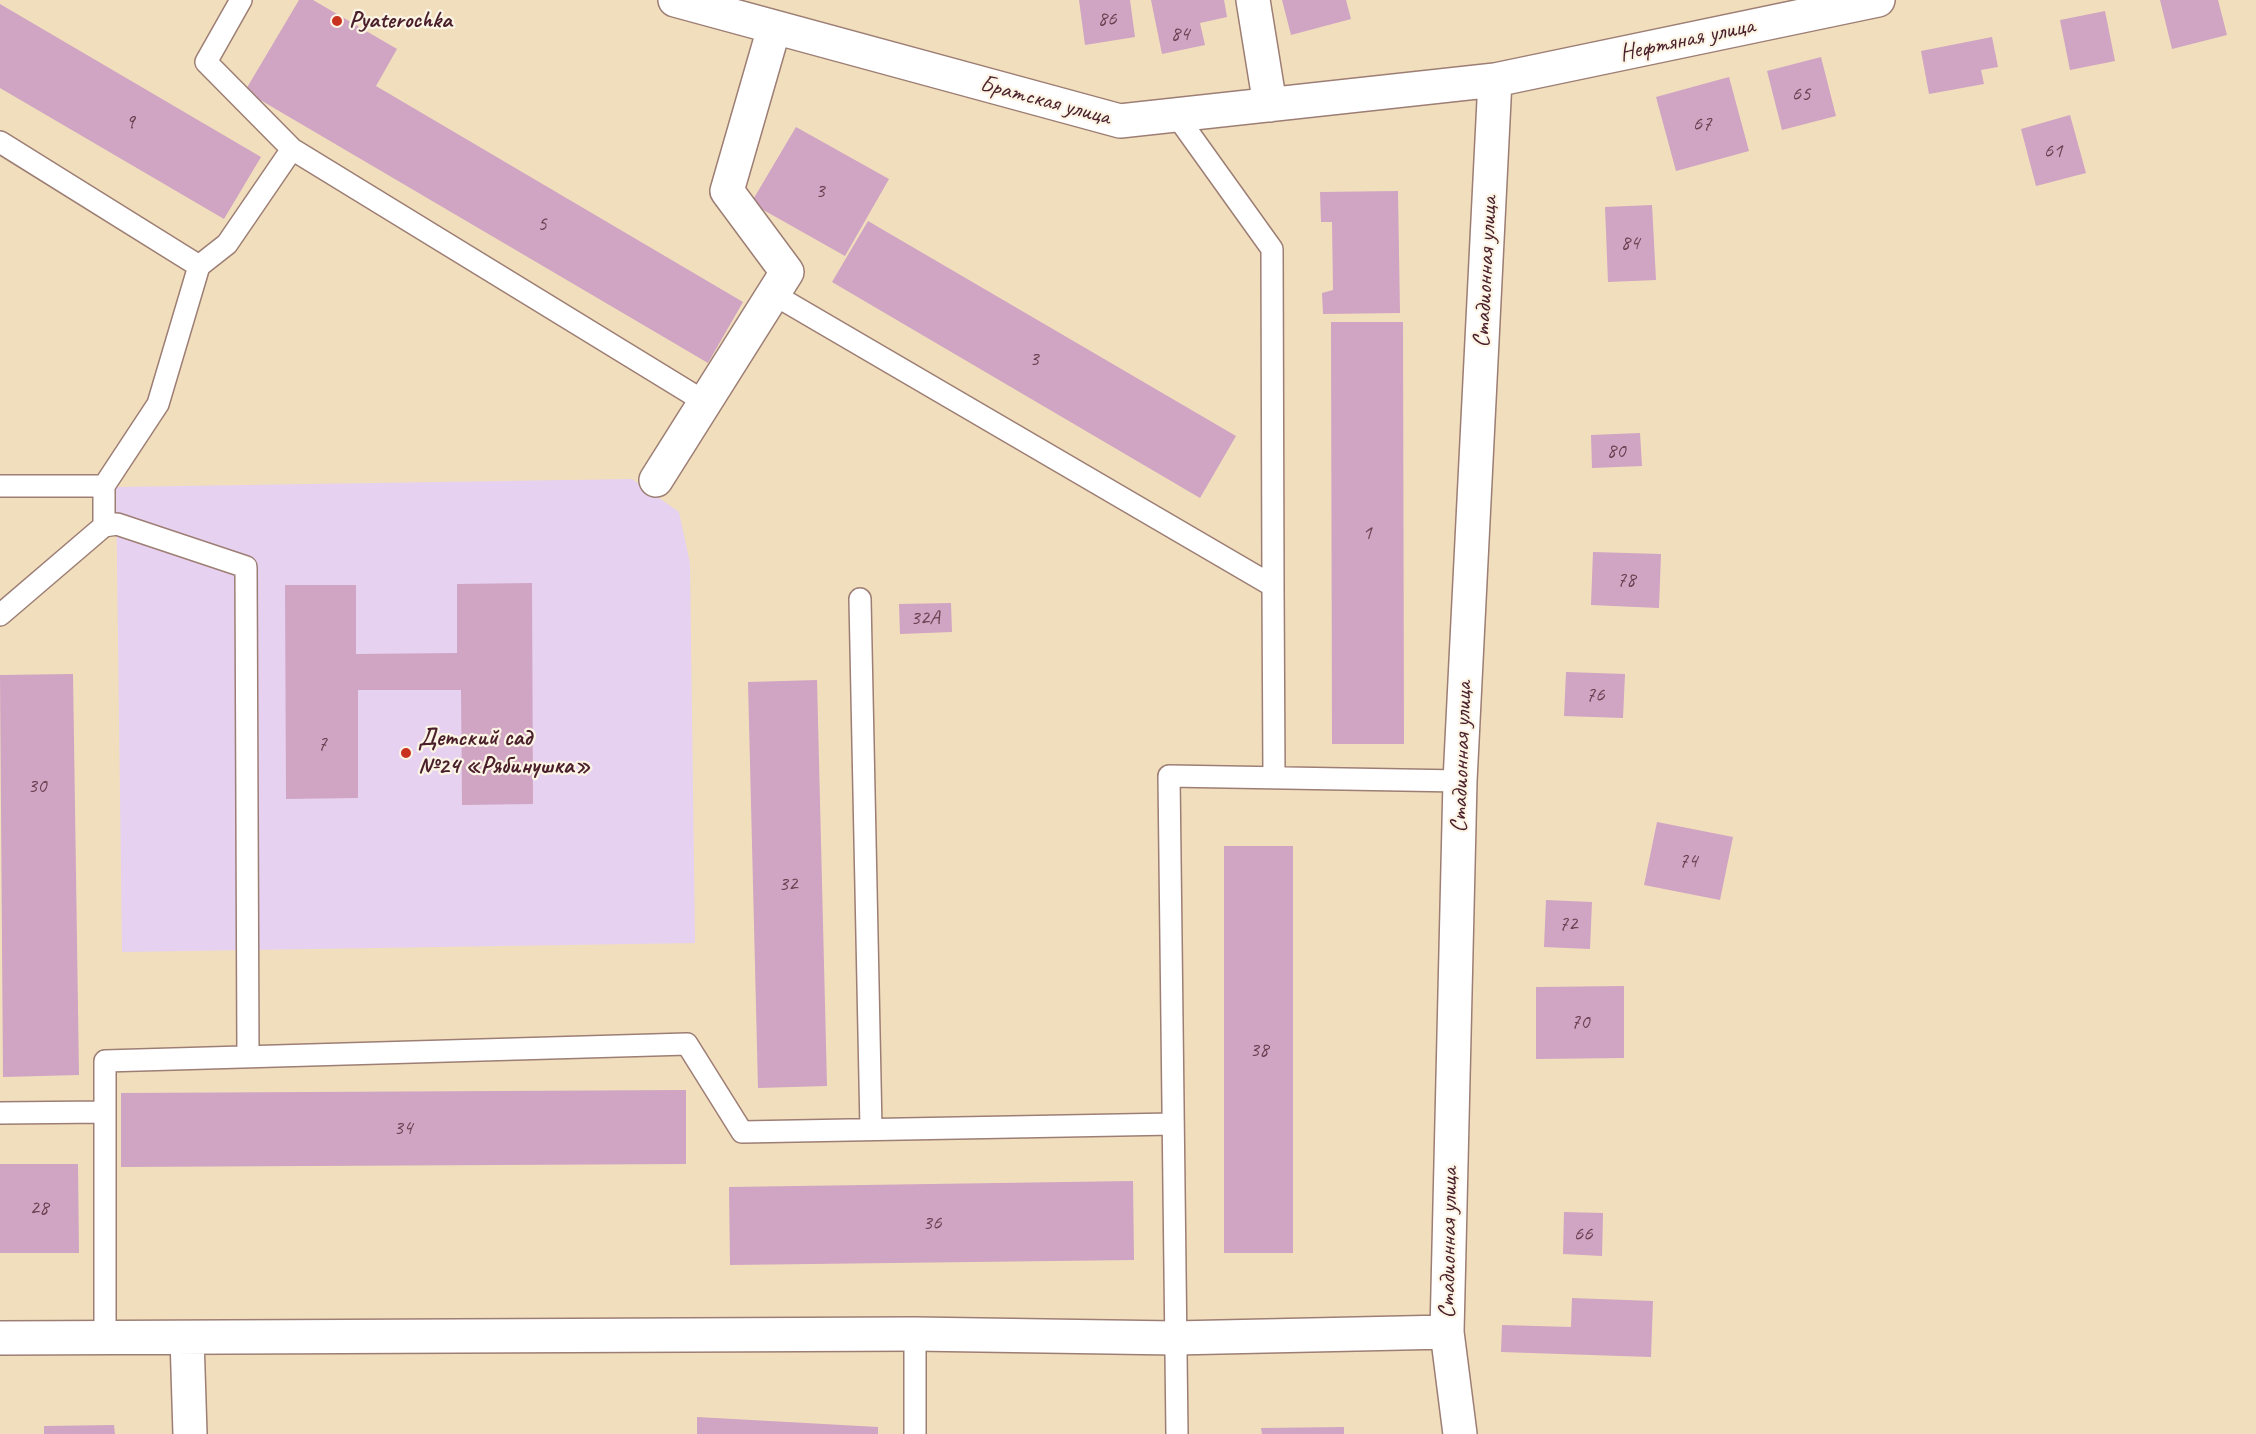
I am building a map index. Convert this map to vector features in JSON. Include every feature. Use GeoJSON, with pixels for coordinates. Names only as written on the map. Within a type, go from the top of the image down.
{"type":"FeatureCollection","features":[{"type":"Feature","properties":{"kind":"street","name":"Братская улица"},"geometry":{"type":"LineString","coordinates":[[675,0],[1120,121],[1495,80]]}},
{"type":"Feature","properties":{"kind":"street"},"geometry":{"type":"LineString","coordinates":[[1252,0],[1270,105]]}},
{"type":"Feature","properties":{"kind":"street","name":"Нефтяная улица"},"geometry":{"type":"LineString","coordinates":[[1495,80],[1878,0]]}},
{"type":"Feature","properties":{"kind":"street"},"geometry":{"type":"LineString","coordinates":[[656,480],[787,272],[727,191],[774,28]]}},
{"type":"Feature","properties":{"kind":"street","name":"Стадионная улица"},"geometry":{"type":"LineString","coordinates":[[1460,1434],[1447,1332],[1460,781],[1495,80]]}},
{"type":"Feature","properties":{"kind":"street"},"geometry":{"type":"LineString","coordinates":[[0,1338],[915,1334],[1175,1338],[1447,1332]]}},
{"type":"Feature","properties":{"kind":"street"},"geometry":{"type":"LineString","coordinates":[[187,1338],[190,1434]]}},
{"type":"Feature","properties":{"kind":"lane"},"geometry":{"type":"LineString","coordinates":[[241,0],[206,62],[292,149],[705,402]]}},
{"type":"Feature","properties":{"kind":"lane"},"geometry":{"type":"LineString","coordinates":[[1176,115],[1272,249],[1274,778]]}},
{"type":"Feature","properties":{"kind":"lane"},"geometry":{"type":"LineString","coordinates":[[0,142],[199,266]]}},
{"type":"Feature","properties":{"kind":"lane"},"geometry":{"type":"LineString","coordinates":[[104,526],[104,486],[158,404],[199,266],[227,244],[292,149]]}},
{"type":"Feature","properties":{"kind":"lane"},"geometry":{"type":"LineString","coordinates":[[773,294],[1273,586]]}},
{"type":"Feature","properties":{"kind":"lane"},"geometry":{"type":"LineString","coordinates":[[0,486],[104,486]]}},
{"type":"Feature","properties":{"kind":"lane"},"geometry":{"type":"LineString","coordinates":[[0,615],[104,526],[117,524],[246,567],[248,1057]]}},
{"type":"Feature","properties":{"kind":"lane"},"geometry":{"type":"LineString","coordinates":[[860,599],[871,1129]]}},
{"type":"Feature","properties":{"kind":"lane"},"geometry":{"type":"LineString","coordinates":[[1177,1434],[1168,776],[1460,781]]}},
{"type":"Feature","properties":{"kind":"lane"},"geometry":{"type":"LineString","coordinates":[[105,1338],[105,1060],[687,1044],[742,1132],[1173,1124]]}},
{"type":"Feature","properties":{"kind":"lane"},"geometry":{"type":"LineString","coordinates":[[0,1113],[105,1112]]}},
{"type":"Feature","properties":{"kind":"lane"},"geometry":{"type":"LineString","coordinates":[[915,1334],[915,1434]]}},
{"type":"Feature","properties":{"kind":"shaded area","name":"Детский сад №24 «Рябинушка»"},"geometry":{"type":"Polygon","coordinates":[[[632,479],[679,512],[690,563],[695,943],[122,952],[116,487],[632,479]]]}},
{"type":"Feature","properties":{"kind":"building"},"geometry":{"type":"Polygon","coordinates":[[[299,0],[313,0],[397,49],[376,86],[743,302],[708,363],[245,91],[299,0]]]}},
{"type":"Feature","properties":{"kind":"building"},"geometry":{"type":"Polygon","coordinates":[[[1079,0],[1130,0],[1135,37],[1085,45],[1079,0]]]}},
{"type":"Feature","properties":{"kind":"building"},"geometry":{"type":"Polygon","coordinates":[[[1151,0],[1224,0],[1227,17],[1200,23],[1205,45],[1162,54],[1151,0]]]}},
{"type":"Feature","properties":{"kind":"building"},"geometry":{"type":"Polygon","coordinates":[[[1282,0],[1346,0],[1351,19],[1291,35],[1282,0]]]}},
{"type":"Feature","properties":{"kind":"building"},"geometry":{"type":"Polygon","coordinates":[[[2160,0],[2218,0],[2227,35],[2172,49],[2160,0]]]}},
{"type":"Feature","properties":{"kind":"building"},"geometry":{"type":"Polygon","coordinates":[[[0,4],[261,157],[224,219],[0,88],[0,4]]]}},
{"type":"Feature","properties":{"kind":"building"},"geometry":{"type":"Polygon","coordinates":[[[2105,11],[2115,61],[2070,70],[2060,20],[2105,11]]]}},
{"type":"Feature","properties":{"kind":"building"},"geometry":{"type":"Polygon","coordinates":[[[1992,37],[1998,67],[1981,70],[1984,84],[1929,94],[1921,51],[1992,37]]]}},
{"type":"Feature","properties":{"kind":"building"},"geometry":{"type":"Polygon","coordinates":[[[1821,57],[1836,116],[1782,130],[1767,71],[1821,57]]]}},
{"type":"Feature","properties":{"kind":"building"},"geometry":{"type":"Polygon","coordinates":[[[1729,77],[1749,151],[1676,171],[1656,97],[1729,77]]]}},
{"type":"Feature","properties":{"kind":"building"},"geometry":{"type":"Polygon","coordinates":[[[2070,115],[2086,173],[2036,186],[2021,129],[2070,115]]]}},
{"type":"Feature","properties":{"kind":"building"},"geometry":{"type":"Polygon","coordinates":[[[796,127],[889,179],[845,256],[751,203],[796,127]]]}},
{"type":"Feature","properties":{"kind":"building"},"geometry":{"type":"Polygon","coordinates":[[[1398,191],[1400,313],[1323,314],[1322,293],[1333,290],[1332,222],[1321,222],[1320,192],[1398,191]]]}},
{"type":"Feature","properties":{"kind":"building"},"geometry":{"type":"Polygon","coordinates":[[[1652,205],[1656,280],[1608,282],[1605,207],[1652,205]]]}},
{"type":"Feature","properties":{"kind":"building"},"geometry":{"type":"Polygon","coordinates":[[[868,221],[1236,436],[1200,498],[832,282],[868,221]]]}},
{"type":"Feature","properties":{"kind":"building"},"geometry":{"type":"Polygon","coordinates":[[[1331,322],[1403,322],[1404,744],[1332,744],[1331,322]]]}},
{"type":"Feature","properties":{"kind":"building"},"geometry":{"type":"Polygon","coordinates":[[[1640,433],[1642,466],[1592,468],[1591,435],[1640,433]]]}},
{"type":"Feature","properties":{"kind":"building"},"geometry":{"type":"Polygon","coordinates":[[[1593,552],[1661,554],[1659,608],[1591,605],[1593,552]]]}},
{"type":"Feature","properties":{"kind":"building"},"geometry":{"type":"Polygon","coordinates":[[[532,583],[533,804],[462,805],[461,690],[358,690],[358,798],[286,799],[285,585],[356,585],[356,654],[457,653],[457,584],[532,583]]]}},
{"type":"Feature","properties":{"kind":"building"},"geometry":{"type":"Polygon","coordinates":[[[951,603],[952,632],[900,634],[899,604],[951,603]]]}},
{"type":"Feature","properties":{"kind":"building"},"geometry":{"type":"Polygon","coordinates":[[[1566,672],[1625,674],[1623,718],[1564,716],[1566,672]]]}},
{"type":"Feature","properties":{"kind":"building"},"geometry":{"type":"Polygon","coordinates":[[[73,674],[79,1075],[3,1077],[0,675],[73,674]]]}},
{"type":"Feature","properties":{"kind":"building"},"geometry":{"type":"Polygon","coordinates":[[[817,680],[827,1086],[758,1088],[748,682],[817,680]]]}},
{"type":"Feature","properties":{"kind":"building"},"geometry":{"type":"Polygon","coordinates":[[[1657,822],[1733,837],[1720,900],[1644,885],[1657,822]]]}},
{"type":"Feature","properties":{"kind":"building"},"geometry":{"type":"Polygon","coordinates":[[[1224,846],[1293,846],[1293,1253],[1224,1253],[1224,846]]]}},
{"type":"Feature","properties":{"kind":"building"},"geometry":{"type":"Polygon","coordinates":[[[1546,900],[1592,902],[1590,949],[1544,947],[1546,900]]]}},
{"type":"Feature","properties":{"kind":"building"},"geometry":{"type":"Polygon","coordinates":[[[1624,986],[1624,1058],[1536,1059],[1536,987],[1624,986]]]}},
{"type":"Feature","properties":{"kind":"building"},"geometry":{"type":"Polygon","coordinates":[[[686,1090],[686,1164],[121,1167],[121,1093],[686,1090]]]}},
{"type":"Feature","properties":{"kind":"building"},"geometry":{"type":"Polygon","coordinates":[[[0,1164],[78,1164],[79,1253],[0,1253],[0,1164]]]}},
{"type":"Feature","properties":{"kind":"building"},"geometry":{"type":"Polygon","coordinates":[[[1133,1181],[1134,1260],[730,1265],[729,1187],[1133,1181]]]}},
{"type":"Feature","properties":{"kind":"building"},"geometry":{"type":"Polygon","coordinates":[[[1564,1212],[1603,1213],[1602,1256],[1563,1254],[1564,1212]]]}},
{"type":"Feature","properties":{"kind":"building"},"geometry":{"type":"Polygon","coordinates":[[[1572,1298],[1653,1301],[1651,1357],[1501,1352],[1502,1325],[1571,1327],[1572,1298]]]}},
{"type":"Feature","properties":{"kind":"building"},"geometry":{"type":"Polygon","coordinates":[[[697,1417],[878,1427],[878,1434],[697,1434],[697,1417]]]}},
{"type":"Feature","properties":{"kind":"building"},"geometry":{"type":"Polygon","coordinates":[[[114,1425],[115,1434],[44,1434],[44,1426],[114,1425]]]}},
{"type":"Feature","properties":{"kind":"building"},"geometry":{"type":"Polygon","coordinates":[[[1344,1427],[1344,1434],[1262,1434],[1261,1428],[1344,1427]]]}},
{"type":"Feature","properties":{"kind":"place","name":"Pyaterochka"},"geometry":{"type":"Point","coordinates":[337,21]}},
{"type":"Feature","properties":{"kind":"place","name":"Детский сад №24 «Рябинушка»"},"geometry":{"type":"Point","coordinates":[406,753]}}]}
